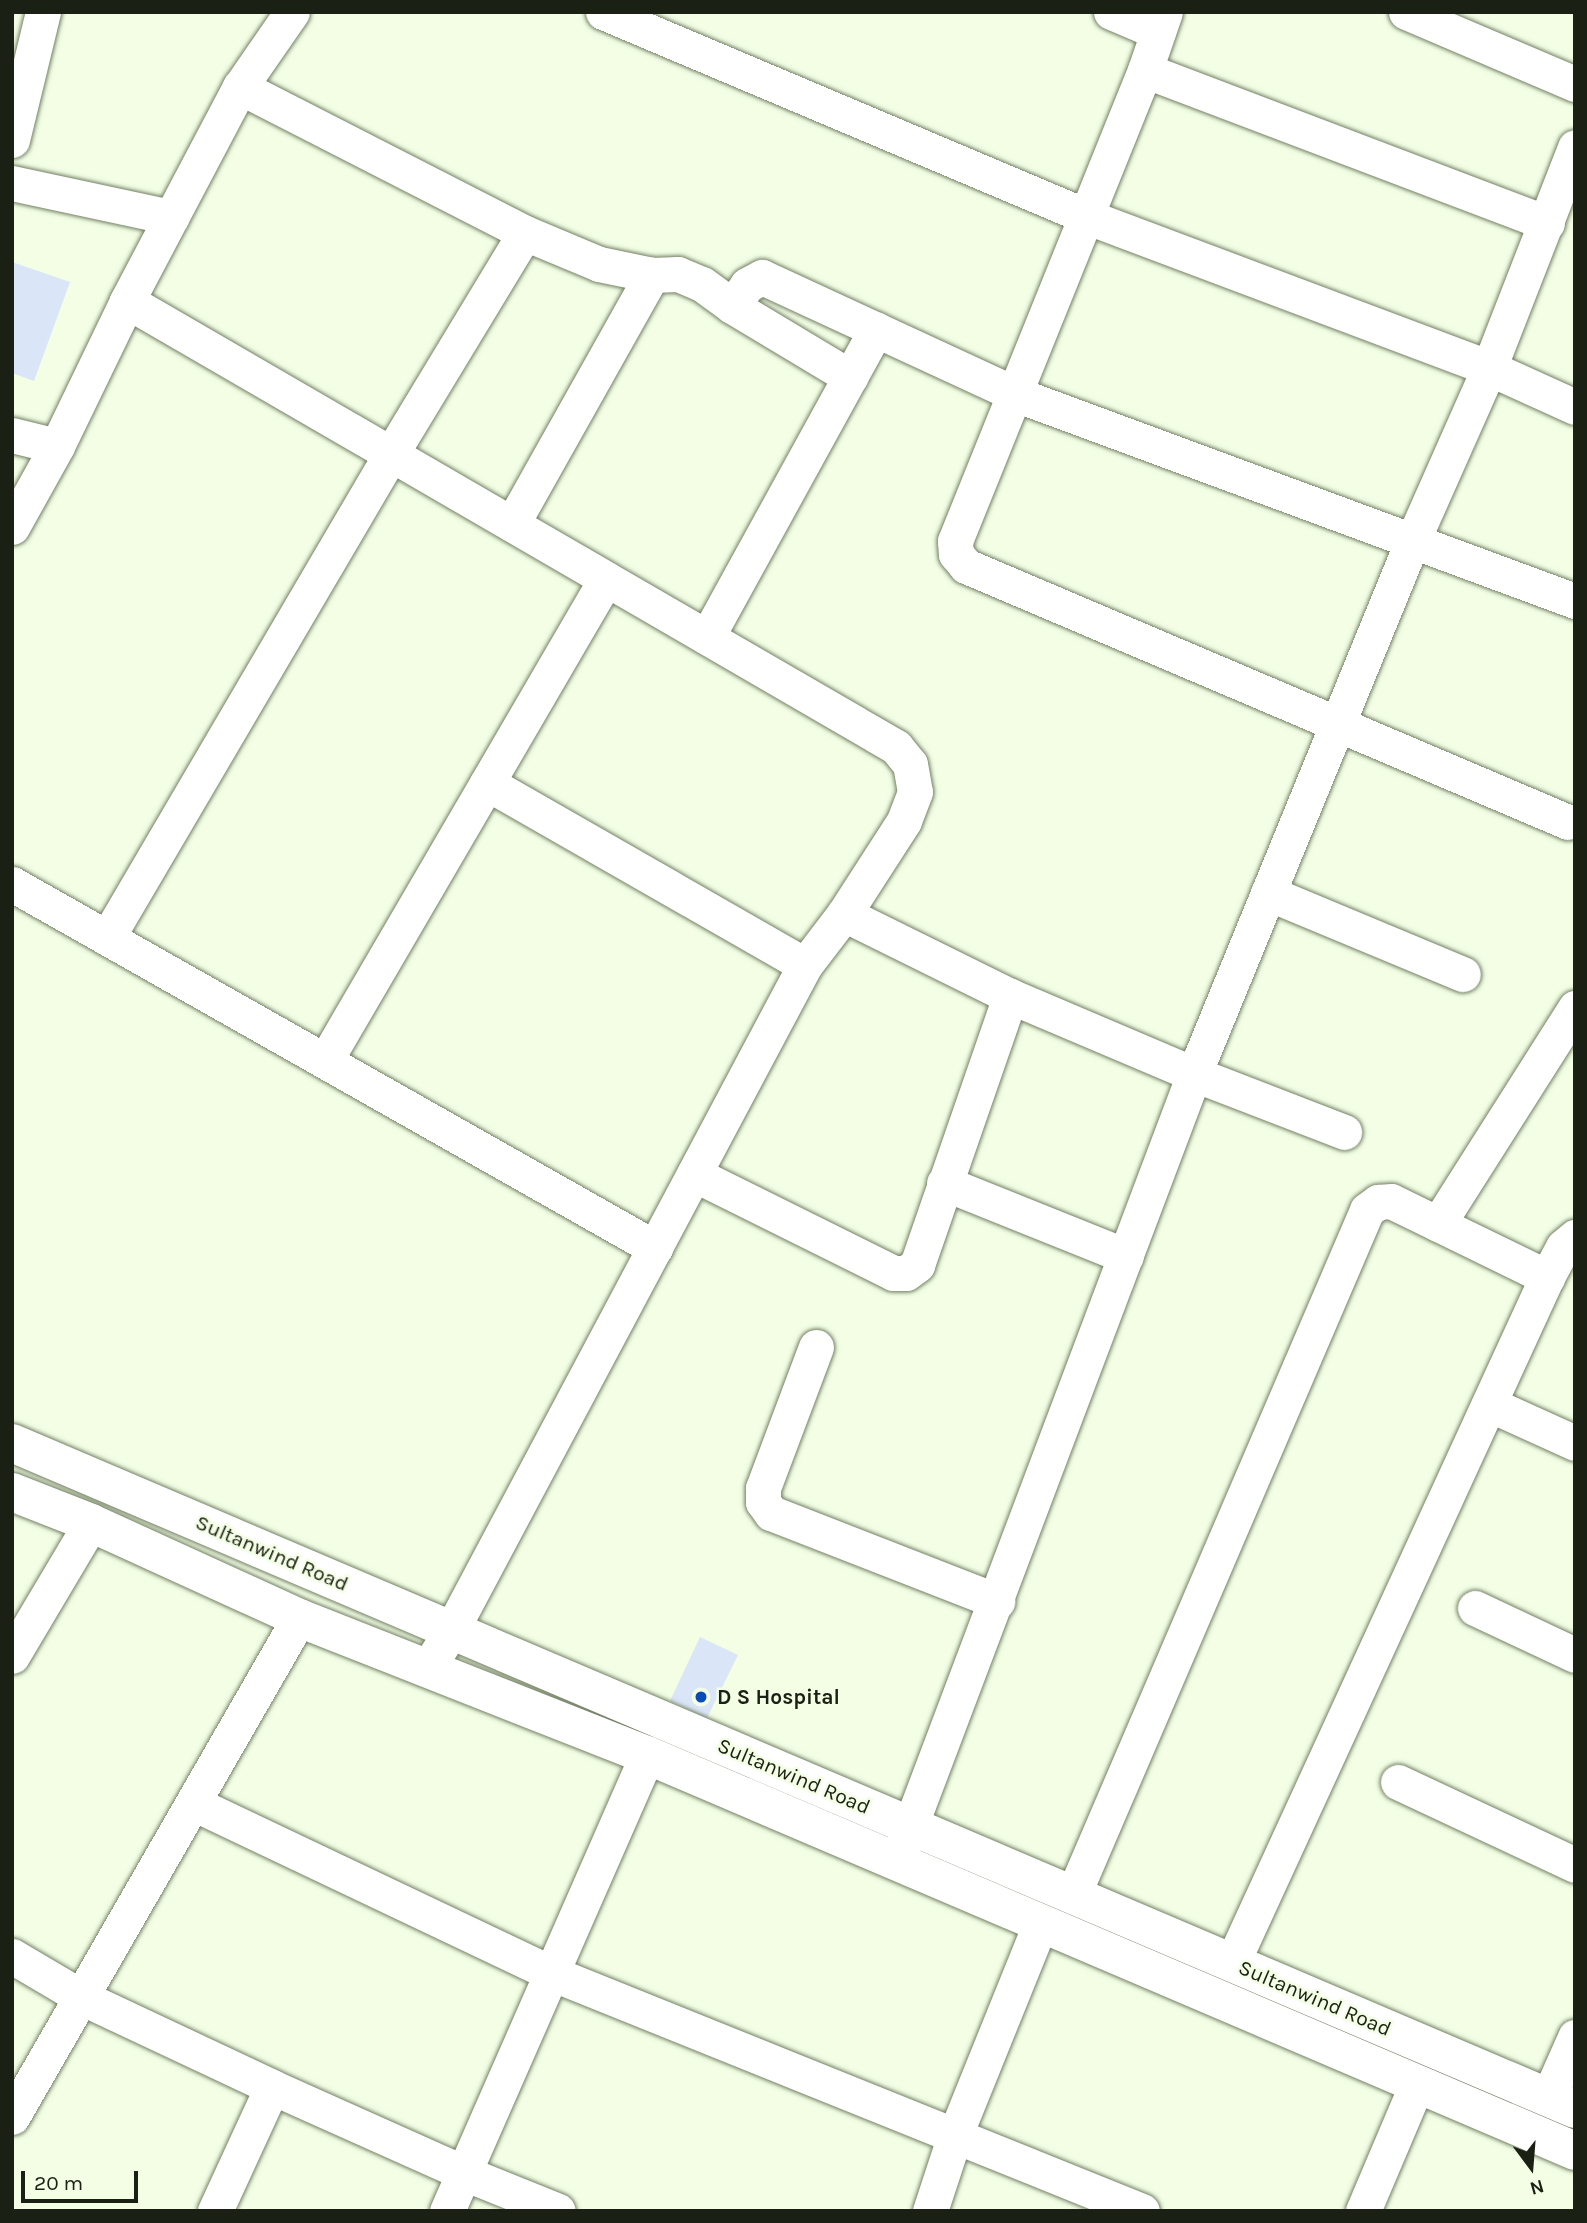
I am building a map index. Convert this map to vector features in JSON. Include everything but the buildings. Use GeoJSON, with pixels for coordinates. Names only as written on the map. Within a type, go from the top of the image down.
{"type":"FeatureCollection","features":[{"type":"Feature","properties":{"kind":"main road","name":"Sultanwind Road"},"geometry":{"type":"LineString","coordinates":[[12,1443],[1562,2103]]}},
{"type":"Feature","properties":{"kind":"main road","name":"Sultanwind Road"},"geometry":{"type":"LineString","coordinates":[[12,1492],[91,1523],[299,1618],[647,1755],[1575,2151]]}},
{"type":"Feature","properties":{"kind":"street"},"geometry":{"type":"LineString","coordinates":[[12,140],[43,12]]}},
{"type":"Feature","properties":{"kind":"street"},"geometry":{"type":"LineString","coordinates":[[12,527],[57,446],[127,301],[240,88],[292,12]]}},
{"type":"Feature","properties":{"kind":"street"},"geometry":{"type":"LineString","coordinates":[[603,12],[1088,216],[1489,368],[1575,407]]}},
{"type":"Feature","properties":{"kind":"street"},"geometry":{"type":"LineString","coordinates":[[1111,12],[1161,22],[1088,216],[955,541],[956,554],[966,566],[1568,821]]}},
{"type":"Feature","properties":{"kind":"street"},"geometry":{"type":"LineString","coordinates":[[1406,12],[1575,85]]}},
{"type":"Feature","properties":{"kind":"street"},"geometry":{"type":"LineString","coordinates":[[1145,70],[1547,223]]}},
{"type":"Feature","properties":{"kind":"street"},"geometry":{"type":"LineString","coordinates":[[240,88],[525,233],[599,264],[652,275],[678,274],[702,284],[732,306],[850,377]]}},
{"type":"Feature","properties":{"kind":"street"},"geometry":{"type":"LineString","coordinates":[[896,1862],[913,1826],[1194,1074],[1412,542],[1489,368],[1575,147]]}},
{"type":"Feature","properties":{"kind":"street"},"geometry":{"type":"LineString","coordinates":[[12,183],[171,217]]}},
{"type":"Feature","properties":{"kind":"street"},"geometry":{"type":"LineString","coordinates":[[107,938],[391,454],[525,233]]}},
{"type":"Feature","properties":{"kind":"street"},"geometry":{"type":"LineString","coordinates":[[512,524],[652,275]]}},
{"type":"Feature","properties":{"kind":"street"},"geometry":{"type":"LineString","coordinates":[[732,306],[747,285],[762,277],[1015,394],[1575,601]]}},
{"type":"Feature","properties":{"kind":"street"},"geometry":{"type":"LineString","coordinates":[[127,301],[896,747],[910,764],[915,792],[904,821],[844,914],[805,965],[452,1629],[427,1669]]}},
{"type":"Feature","properties":{"kind":"street"},"geometry":{"type":"LineString","coordinates":[[707,637],[876,329]]}},
{"type":"Feature","properties":{"kind":"street"},"geometry":{"type":"LineString","coordinates":[[12,435],[57,446]]}},
{"type":"Feature","properties":{"kind":"street"},"geometry":{"type":"LineString","coordinates":[[325,1060],[606,579]]}},
{"type":"Feature","properties":{"kind":"street"},"geometry":{"type":"LineString","coordinates":[[487,783],[805,965]]}},
{"type":"Feature","properties":{"kind":"street"},"geometry":{"type":"LineString","coordinates":[[12,884],[655,1248]]}},
{"type":"Feature","properties":{"kind":"street"},"geometry":{"type":"LineString","coordinates":[[1268,893],[1463,974]]}},
{"type":"Feature","properties":{"kind":"street"},"geometry":{"type":"LineString","coordinates":[[844,914],[1010,996],[1194,1074],[1344,1132]]}},
{"type":"Feature","properties":{"kind":"street"},"geometry":{"type":"LineString","coordinates":[[694,1174],[893,1273],[906,1273],[918,1265],[1010,996]]}},
{"type":"Feature","properties":{"kind":"street"},"geometry":{"type":"LineString","coordinates":[[1438,1224],[1575,1008]]}},
{"type":"Feature","properties":{"kind":"street"},"geometry":{"type":"LineString","coordinates":[[944,1183],[1126,1256]]}},
{"type":"Feature","properties":{"kind":"street"},"geometry":{"type":"LineString","coordinates":[[1073,1895],[1367,1210],[1378,1202],[1391,1201],[1547,1277]]}},
{"type":"Feature","properties":{"kind":"street"},"geometry":{"type":"LineString","coordinates":[[1232,1963],[1547,1277],[1563,1247],[1575,1237]]}},
{"type":"Feature","properties":{"kind":"street"},"geometry":{"type":"LineString","coordinates":[[816,1347],[764,1488],[764,1502],[771,1513],[997,1601]]}},
{"type":"Feature","properties":{"kind":"street"},"geometry":{"type":"LineString","coordinates":[[1489,1404],[1575,1443]]}},
{"type":"Feature","properties":{"kind":"street"},"geometry":{"type":"LineString","coordinates":[[12,1656],[91,1523]]}},
{"type":"Feature","properties":{"kind":"street"},"geometry":{"type":"LineString","coordinates":[[1475,1608],[1575,1655]]}},
{"type":"Feature","properties":{"kind":"street"},"geometry":{"type":"LineString","coordinates":[[12,2117],[195,1804],[299,1618]]}},
{"type":"Feature","properties":{"kind":"street"},"geometry":{"type":"LineString","coordinates":[[447,2211],[647,1755]]}},
{"type":"Feature","properties":{"kind":"street"},"geometry":{"type":"LineString","coordinates":[[1398,1782],[1575,1865]]}},
{"type":"Feature","properties":{"kind":"street"},"geometry":{"type":"LineString","coordinates":[[195,1804],[551,1973],[955,2135],[1062,2197],[1142,2211]]}},
{"type":"Feature","properties":{"kind":"street"},"geometry":{"type":"LineString","coordinates":[[930,2211],[955,2135],[1040,1924]]}},
{"type":"Feature","properties":{"kind":"street"},"geometry":{"type":"LineString","coordinates":[[12,1956],[83,1998],[272,2087],[464,2173],[558,2211]]}},
{"type":"Feature","properties":{"kind":"street"},"geometry":{"type":"LineString","coordinates":[[1562,2103],[1575,2037]]}},
{"type":"Feature","properties":{"kind":"street"},"geometry":{"type":"LineString","coordinates":[[1363,2211],[1417,2084]]}},
{"type":"Feature","properties":{"kind":"street"},"geometry":{"type":"LineString","coordinates":[[215,2211],[272,2087]]}},
{"type":"Feature","properties":{"kind":"place","name":"D S Hospital"},"geometry":{"type":"Point","coordinates":[701,1697]}}]}
